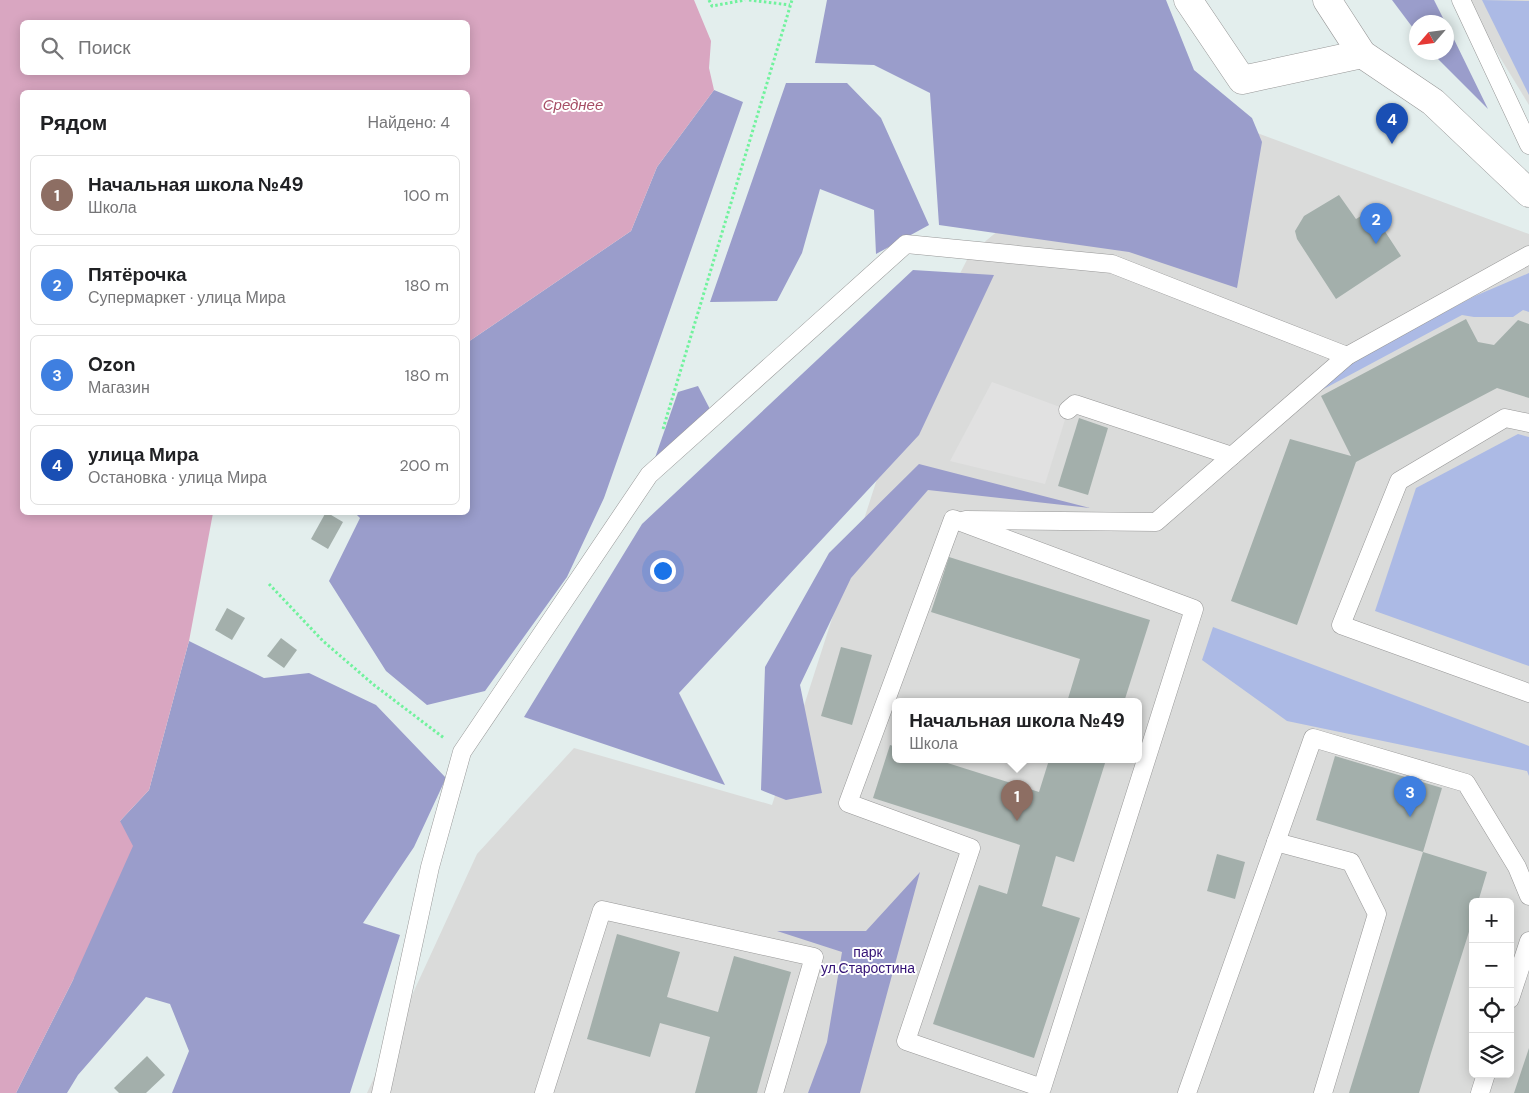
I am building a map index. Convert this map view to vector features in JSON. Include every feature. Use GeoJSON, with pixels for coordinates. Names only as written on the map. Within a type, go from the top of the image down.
{"type":"FeatureCollection","features":[{"type":"Feature","properties":{"kind":"street"},"geometry":{"type":"LineString","coordinates":[[1188,0],[1242,80],[1362,54]]}},
{"type":"Feature","properties":{"kind":"street"},"geometry":{"type":"LineString","coordinates":[[1327,0],[1362,54],[1433,102],[1529,193]]}},
{"type":"Feature","properties":{"kind":"lane"},"geometry":{"type":"LineString","coordinates":[[1461,0],[1529,145]]}},
{"type":"Feature","properties":{"kind":"lane"},"geometry":{"type":"LineString","coordinates":[[381,1093],[430,866],[462,752],[649,475],[906,244],[1112,264],[1347,356]]}},
{"type":"Feature","properties":{"kind":"lane"},"geometry":{"type":"LineString","coordinates":[[953,519],[1156,522],[1347,356],[1529,255]]}},
{"type":"Feature","properties":{"kind":"lane"},"geometry":{"type":"LineString","coordinates":[[1068,410],[1075,404],[1232,456]]}},
{"type":"Feature","properties":{"kind":"lane"},"geometry":{"type":"LineString","coordinates":[[1529,423],[1505,418],[1399,482],[1341,625],[1529,693]]}},
{"type":"Feature","properties":{"kind":"lane"},"geometry":{"type":"LineString","coordinates":[[953,519],[1194,609],[1042,1088],[906,1041],[971,848],[848,803],[953,519]]}},
{"type":"Feature","properties":{"kind":"lane"},"geometry":{"type":"LineString","coordinates":[[1188,1093],[1313,738],[1466,783],[1518,868],[1529,896]]}},
{"type":"Feature","properties":{"kind":"lane"},"geometry":{"type":"LineString","coordinates":[[1276,842],[1351,862],[1377,914],[1323,1093]]}},
{"type":"Feature","properties":{"kind":"lane"},"geometry":{"type":"LineString","coordinates":[[544,1093],[602,910],[814,957],[774,1093]]}},
{"type":"Feature","properties":{"kind":"lane"},"geometry":{"type":"LineString","coordinates":[[1514,988],[1529,941]]}},
{"type":"Feature","properties":{"kind":"lane"},"geometry":{"type":"LineString","coordinates":[[1480,1093],[1485,1078]]}},
{"type":"Feature","properties":{"kind":"path"},"geometry":{"type":"LineString","coordinates":[[709,0],[712,6],[745,0]]}},
{"type":"Feature","properties":{"kind":"path"},"geometry":{"type":"LineString","coordinates":[[748,0],[790,5]]}},
{"type":"Feature","properties":{"kind":"path"},"geometry":{"type":"LineString","coordinates":[[649,475],[792,0]]}},
{"type":"Feature","properties":{"kind":"path"},"geometry":{"type":"LineString","coordinates":[[269,584],[323,641],[374,685],[462,752]]}},
{"type":"Feature","properties":{"kind":"shaded area"},"geometry":{"type":"Polygon","coordinates":[[[1465,0],[1529,0],[1529,105],[1465,0]]]}},
{"type":"Feature","properties":{"kind":"shaded area"},"geometry":{"type":"Polygon","coordinates":[[[1482,0],[1529,1],[1529,95],[1482,0]]]}},
{"type":"Feature","properties":{"kind":"shaded area"},"geometry":{"type":"Polygon","coordinates":[[[1160,97],[1529,234],[1529,1093],[367,1093],[477,854],[574,748],[772,805],[915,361],[970,254],[1160,97]]]}},
{"type":"Feature","properties":{"kind":"shaded area"},"geometry":{"type":"Polygon","coordinates":[[[1529,273],[1529,312],[1523,310],[1513,317],[1474,317],[1462,315],[1320,391],[1349,363],[1475,296],[1529,273]]]}},
{"type":"Feature","properties":{"kind":"shaded area"},"geometry":{"type":"Polygon","coordinates":[[[992,382],[1068,410],[1045,484],[950,461],[992,382]]]}},
{"type":"Feature","properties":{"kind":"shaded area"},"geometry":{"type":"Polygon","coordinates":[[[1518,434],[1529,437],[1529,666],[1375,611],[1416,488],[1518,434]]]}},
{"type":"Feature","properties":{"kind":"shaded area"},"geometry":{"type":"Polygon","coordinates":[[[1213,627],[1529,746],[1529,776],[1527,771],[1287,721],[1202,660],[1213,627]]]}},
{"type":"Feature","properties":{"kind":"green space"},"geometry":{"type":"Polygon","coordinates":[[[827,0],[1166,0],[1194,70],[1252,118],[1262,142],[1237,288],[1129,252],[939,225],[930,93],[874,65],[815,63],[827,0]]]}},
{"type":"Feature","properties":{"kind":"green space"},"geometry":{"type":"Polygon","coordinates":[[[1392,0],[1434,0],[1442,15],[1409,15],[1409,23],[1392,0]]]}},
{"type":"Feature","properties":{"kind":"green space"},"geometry":{"type":"Polygon","coordinates":[[[1454,39],[1488,109],[1439,60],[1454,60],[1454,39]]]}},
{"type":"Feature","properties":{"kind":"green space"},"geometry":{"type":"Polygon","coordinates":[[[786,83],[847,83],[881,118],[929,225],[876,254],[874,210],[820,189],[802,253],[777,301],[710,302],[786,83]]]}},
{"type":"Feature","properties":{"kind":"green space"},"geometry":{"type":"Polygon","coordinates":[[[714,90],[743,102],[604,498],[567,577],[485,691],[427,705],[386,671],[329,581],[360,518],[357,515],[470,515],[470,341],[631,231],[657,167],[714,90]]]}},
{"type":"Feature","properties":{"kind":"green space"},"geometry":{"type":"Polygon","coordinates":[[[913,270],[994,275],[919,435],[679,693],[725,785],[524,717],[642,524],[913,270]]]}},
{"type":"Feature","properties":{"kind":"green space"},"geometry":{"type":"Polygon","coordinates":[[[698,386],[713,415],[649,475],[678,392],[698,386]]]}},
{"type":"Feature","properties":{"kind":"green space"},"geometry":{"type":"Polygon","coordinates":[[[919,464],[1090,508],[928,490],[851,578],[800,685],[822,793],[786,800],[761,790],[765,667],[829,553],[919,464]]]}},
{"type":"Feature","properties":{"kind":"green space"},"geometry":{"type":"Polygon","coordinates":[[[189,641],[264,678],[309,673],[376,705],[446,778],[414,847],[363,923],[400,935],[350,1093],[172,1093],[189,1051],[170,1004],[146,997],[78,1075],[67,1093],[16,1093],[73,980],[120,821],[149,790],[189,641]]]}},
{"type":"Feature","properties":{"kind":"green space","name":"парк ул.Старостина"},"geometry":{"type":"Polygon","coordinates":[[[920,872],[860,1093],[808,1093],[827,1042],[842,952],[777,931],[866,931],[920,872]]]}},
{"type":"Feature","properties":{"kind":"water","name":"Среднее"},"geometry":{"type":"Polygon","coordinates":[[[0,0],[694,0],[711,41],[709,68],[714,90],[657,167],[631,231],[470,341],[470,90],[20,90],[20,515],[213,515],[189,641],[149,790],[120,821],[133,846],[73,980],[16,1093],[0,1093],[0,0]]]}},
{"type":"Feature","properties":{"kind":"building"},"geometry":{"type":"Polygon","coordinates":[[[1339,195],[1356,219],[1371,210],[1401,256],[1336,299],[1297,239],[1295,231],[1304,216],[1339,195]]]}},
{"type":"Feature","properties":{"kind":"building"},"geometry":{"type":"Polygon","coordinates":[[[1466,319],[1478,342],[1494,345],[1518,320],[1529,324],[1529,398],[1497,388],[1356,462],[1297,625],[1231,601],[1290,439],[1351,456],[1321,396],[1466,319]]]}},
{"type":"Feature","properties":{"kind":"building"},"geometry":{"type":"Polygon","coordinates":[[[1079,418],[1108,428],[1088,495],[1058,486],[1079,418]]]}},
{"type":"Feature","properties":{"kind":"building"},"geometry":{"type":"Polygon","coordinates":[[[324,515],[331,515],[343,522],[328,549],[311,539],[324,515]]]}},
{"type":"Feature","properties":{"kind":"building"},"geometry":{"type":"Polygon","coordinates":[[[949,557],[1150,620],[1125,698],[1068,698],[1080,659],[931,612],[949,557]]]}},
{"type":"Feature","properties":{"kind":"building"},"geometry":{"type":"Polygon","coordinates":[[[227,608],[245,618],[232,640],[215,630],[227,608]]]}},
{"type":"Feature","properties":{"kind":"building"},"geometry":{"type":"Polygon","coordinates":[[[281,638],[297,650],[284,668],[267,656],[281,638]]]}},
{"type":"Feature","properties":{"kind":"building"},"geometry":{"type":"Polygon","coordinates":[[[841,647],[872,655],[852,725],[821,716],[841,647]]]}},
{"type":"Feature","properties":{"kind":"building"},"geometry":{"type":"Polygon","coordinates":[[[890,745],[892,746],[892,763],[947,763],[1039,792],[1048,763],[1105,763],[1074,862],[1056,856],[1042,906],[1080,918],[1034,1058],[933,1024],[979,885],[1007,894],[1020,845],[873,798],[890,745]]]}},
{"type":"Feature","properties":{"kind":"building"},"geometry":{"type":"Polygon","coordinates":[[[1335,756],[1442,788],[1423,852],[1316,820],[1335,756]]]}},
{"type":"Feature","properties":{"kind":"building"},"geometry":{"type":"Polygon","coordinates":[[[1423,852],[1487,872],[1479,898],[1469,898],[1469,932],[1419,1093],[1349,1093],[1423,852]]]}},
{"type":"Feature","properties":{"kind":"building"},"geometry":{"type":"Polygon","coordinates":[[[1217,854],[1245,862],[1235,899],[1207,891],[1217,854]]]}},
{"type":"Feature","properties":{"kind":"building"},"geometry":{"type":"Polygon","coordinates":[[[617,934],[680,952],[667,997],[718,1012],[734,956],[791,972],[757,1093],[695,1093],[710,1037],[660,1023],[650,1057],[587,1039],[617,934]]]}},
{"type":"Feature","properties":{"kind":"building"},"geometry":{"type":"Polygon","coordinates":[[[1529,1048],[1529,1093],[1514,1093],[1529,1048]]]}},
{"type":"Feature","properties":{"kind":"building"},"geometry":{"type":"Polygon","coordinates":[[[147,1056],[165,1075],[146,1093],[119,1093],[114,1088],[147,1056]]]}},
{"type":"Feature","properties":{"kind":"place","name":"улица Мира"},"geometry":{"type":"Point","coordinates":[1392,144]}},
{"type":"Feature","properties":{"kind":"place","name":"Пятёрочка"},"geometry":{"type":"Point","coordinates":[1376,244]}},
{"type":"Feature","properties":{"kind":"place","name":"Ozon"},"geometry":{"type":"Point","coordinates":[1410,817]}},
{"type":"Feature","properties":{"kind":"place","name":"Начальная школа №49"},"geometry":{"type":"Point","coordinates":[1017,821]}}]}
